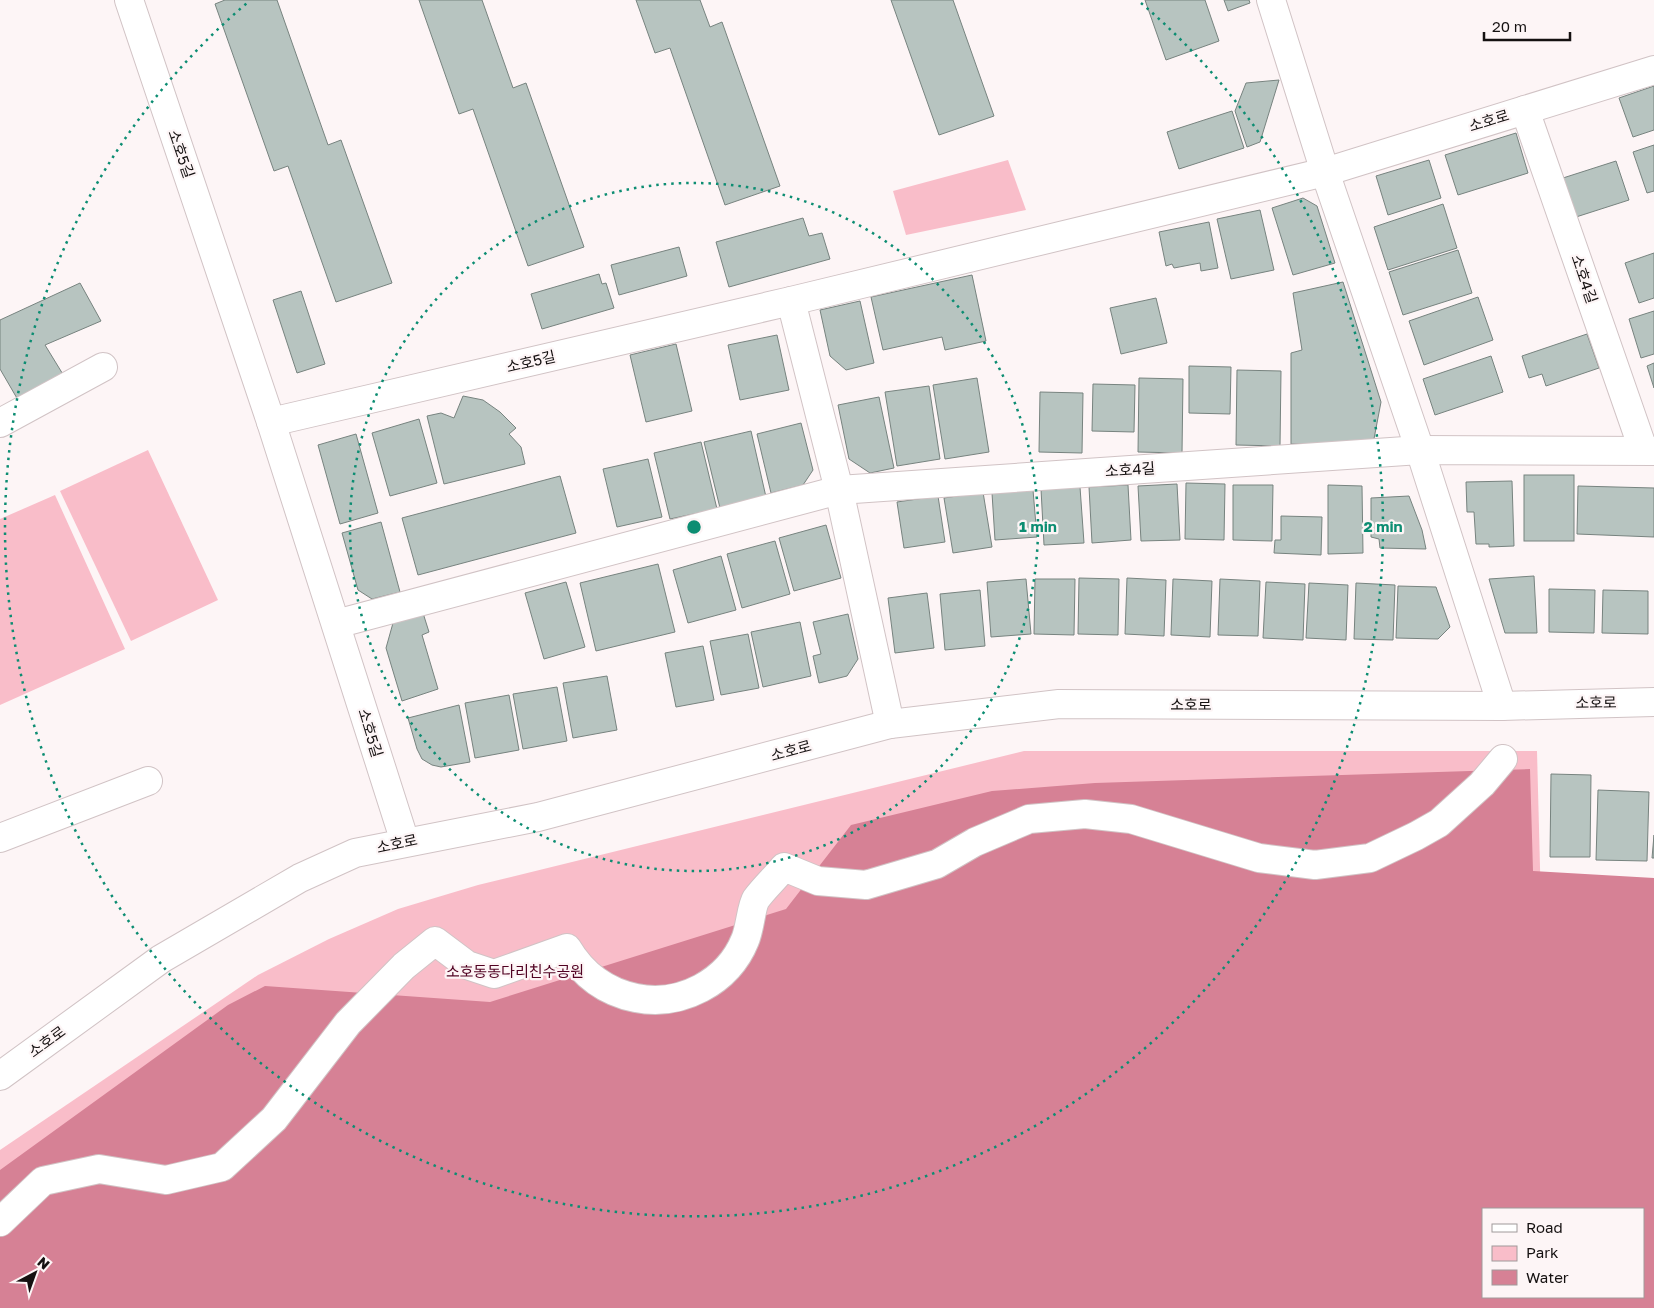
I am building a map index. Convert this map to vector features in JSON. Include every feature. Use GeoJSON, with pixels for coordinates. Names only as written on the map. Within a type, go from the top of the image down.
{"type":"FeatureCollection","features":[{"type":"Feature","properties":{"kind":"street","name":"소호5길"},"geometry":{"type":"LineString","coordinates":[[129,0],[271,422],[405,842]]}},
{"type":"Feature","properties":{"kind":"street"},"geometry":{"type":"LineString","coordinates":[[1271,0],[1325,172],[1420,450],[1502,706]]}},
{"type":"Feature","properties":{"kind":"street","name":"소호로"},"geometry":{"type":"LineString","coordinates":[[1325,172],[1654,70]]}},
{"type":"Feature","properties":{"kind":"street","name":"소호4길"},"geometry":{"type":"LineString","coordinates":[[839,490],[1420,450],[1648,450],[1525,110]]}},
{"type":"Feature","properties":{"kind":"street"},"geometry":{"type":"LineString","coordinates":[[890,724],[839,490],[791,301],[1325,172]]}},
{"type":"Feature","properties":{"kind":"street","name":"소호5길"},"geometry":{"type":"LineString","coordinates":[[271,422],[791,301]]}},
{"type":"Feature","properties":{"kind":"street"},"geometry":{"type":"LineString","coordinates":[[0,424],[103,367]]}},
{"type":"Feature","properties":{"kind":"street"},"geometry":{"type":"LineString","coordinates":[[336,624],[839,490]]}},
{"type":"Feature","properties":{"kind":"street","name":"소호로"},"geometry":{"type":"LineString","coordinates":[[0,1076],[161,959],[300,878],[355,853],[538,817],[890,724],[1059,704],[1502,706],[1654,702]]}},
{"type":"Feature","properties":{"kind":"street"},"geometry":{"type":"LineString","coordinates":[[0,1222],[43,1181],[99,1169],[166,1180],[222,1167],[274,1119],[348,1023],[404,966],[435,941],[467,965],[494,974],[567,948],[583,971],[606,987],[623,995],[643,999],[676,998],[710,983],[729,966],[745,940],[755,901],[784,868],[818,881],[866,885],[937,864],[975,842],[1029,819],[1086,814],[1131,819],[1260,858],[1315,865],[1370,858],[1438,823],[1482,784],[1503,759]]}},
{"type":"Feature","properties":{"kind":"street"},"geometry":{"type":"LineString","coordinates":[[0,838],[148,781]]}},
{"type":"Feature","properties":{"kind":"green space"},"geometry":{"type":"Polygon","coordinates":[[[1008,160],[1026,210],[906,235],[893,191],[1008,160]]]}},
{"type":"Feature","properties":{"kind":"green space"},"geometry":{"type":"Polygon","coordinates":[[[148,450],[218,600],[131,641],[60,491],[148,450]]]}},
{"type":"Feature","properties":{"kind":"green space"},"geometry":{"type":"Polygon","coordinates":[[[55,495],[125,649],[0,705],[0,519],[55,495]]]}},
{"type":"Feature","properties":{"kind":"green space","name":"소호동동다리친수공원"},"geometry":{"type":"Polygon","coordinates":[[[1024,751],[1537,751],[1541,906],[0,1308],[0,1150],[258,975],[329,939],[398,909],[478,885],[1024,751]]]}},
{"type":"Feature","properties":{"kind":"water"},"geometry":{"type":"Polygon","coordinates":[[[1530,769],[1533,871],[1654,878],[1654,1308],[0,1308],[0,1170],[228,1005],[265,986],[490,1002],[786,909],[851,825],[992,791],[1095,783],[1530,769]]]}},
{"type":"Feature","properties":{"kind":"building"},"geometry":{"type":"Polygon","coordinates":[[[225,0],[277,0],[328,145],[341,140],[392,283],[336,302],[288,166],[274,171],[215,4],[225,0]]]}},
{"type":"Feature","properties":{"kind":"building"},"geometry":{"type":"Polygon","coordinates":[[[419,0],[482,0],[513,88],[526,83],[584,247],[528,266],[473,109],[459,114],[419,0]]]}},
{"type":"Feature","properties":{"kind":"building"},"geometry":{"type":"Polygon","coordinates":[[[636,0],[700,0],[710,27],[722,22],[780,186],[725,205],[670,48],[655,53],[636,0]]]}},
{"type":"Feature","properties":{"kind":"building"},"geometry":{"type":"Polygon","coordinates":[[[891,0],[953,0],[994,116],[939,135],[891,0]]]}},
{"type":"Feature","properties":{"kind":"building"},"geometry":{"type":"Polygon","coordinates":[[[1145,0],[1205,0],[1219,41],[1166,60],[1145,0]]]}},
{"type":"Feature","properties":{"kind":"building"},"geometry":{"type":"Polygon","coordinates":[[[1224,0],[1249,0],[1250,3],[1228,11],[1224,0]]]}},
{"type":"Feature","properties":{"kind":"building"},"geometry":{"type":"Polygon","coordinates":[[[1279,80],[1260,142],[1247,147],[1235,111],[1246,83],[1279,80]]]}},
{"type":"Feature","properties":{"kind":"building"},"geometry":{"type":"Polygon","coordinates":[[[1654,86],[1654,130],[1633,137],[1619,98],[1654,86]]]}},
{"type":"Feature","properties":{"kind":"building"},"geometry":{"type":"Polygon","coordinates":[[[1232,111],[1244,148],[1179,169],[1167,132],[1232,111]]]}},
{"type":"Feature","properties":{"kind":"building"},"geometry":{"type":"Polygon","coordinates":[[[1516,133],[1528,173],[1458,195],[1445,155],[1516,133]]]}},
{"type":"Feature","properties":{"kind":"building"},"geometry":{"type":"Polygon","coordinates":[[[1654,145],[1654,191],[1647,193],[1633,152],[1654,145]]]}},
{"type":"Feature","properties":{"kind":"building"},"geometry":{"type":"Polygon","coordinates":[[[1429,160],[1441,198],[1388,215],[1376,176],[1429,160]]]}},
{"type":"Feature","properties":{"kind":"building"},"geometry":{"type":"Polygon","coordinates":[[[1616,161],[1629,200],[1576,217],[1563,178],[1616,161]]]}},
{"type":"Feature","properties":{"kind":"building"},"geometry":{"type":"Polygon","coordinates":[[[1303,198],[1317,206],[1335,263],[1293,275],[1272,208],[1303,198]]]}},
{"type":"Feature","properties":{"kind":"building"},"geometry":{"type":"Polygon","coordinates":[[[1443,204],[1457,248],[1388,270],[1374,227],[1443,204]]]}},
{"type":"Feature","properties":{"kind":"building"},"geometry":{"type":"Polygon","coordinates":[[[1260,210],[1274,270],[1231,279],[1217,219],[1260,210]]]}},
{"type":"Feature","properties":{"kind":"building"},"geometry":{"type":"Polygon","coordinates":[[[803,218],[809,236],[822,233],[830,259],[729,287],[716,242],[803,218]]]}},
{"type":"Feature","properties":{"kind":"building"},"geometry":{"type":"Polygon","coordinates":[[[1209,222],[1218,268],[1201,271],[1200,263],[1174,268],[1172,264],[1166,266],[1159,232],[1209,222]]]}},
{"type":"Feature","properties":{"kind":"building"},"geometry":{"type":"Polygon","coordinates":[[[679,247],[687,276],[619,295],[611,265],[679,247]]]}},
{"type":"Feature","properties":{"kind":"building"},"geometry":{"type":"Polygon","coordinates":[[[1458,250],[1472,293],[1403,315],[1389,272],[1458,250]]]}},
{"type":"Feature","properties":{"kind":"building"},"geometry":{"type":"Polygon","coordinates":[[[1654,253],[1654,298],[1639,303],[1625,263],[1654,253]]]}},
{"type":"Feature","properties":{"kind":"building"},"geometry":{"type":"Polygon","coordinates":[[[599,274],[602,284],[606,283],[614,308],[542,329],[531,294],[599,274]]]}},
{"type":"Feature","properties":{"kind":"building"},"geometry":{"type":"Polygon","coordinates":[[[972,275],[986,341],[945,350],[942,337],[883,350],[871,297],[972,275]]]}},
{"type":"Feature","properties":{"kind":"building"},"geometry":{"type":"Polygon","coordinates":[[[1343,282],[1381,402],[1373,444],[1291,444],[1291,353],[1302,350],[1293,293],[1343,282]]]}},
{"type":"Feature","properties":{"kind":"building"},"geometry":{"type":"Polygon","coordinates":[[[80,283],[101,321],[45,345],[64,376],[18,400],[0,369],[0,320],[80,283]]]}},
{"type":"Feature","properties":{"kind":"building"},"geometry":{"type":"Polygon","coordinates":[[[301,291],[325,364],[297,373],[273,300],[301,291]]]}},
{"type":"Feature","properties":{"kind":"building"},"geometry":{"type":"Polygon","coordinates":[[[1478,297],[1493,340],[1424,365],[1409,321],[1478,297]]]}},
{"type":"Feature","properties":{"kind":"building"},"geometry":{"type":"Polygon","coordinates":[[[1156,298],[1167,343],[1121,354],[1110,308],[1156,298]]]}},
{"type":"Feature","properties":{"kind":"building"},"geometry":{"type":"Polygon","coordinates":[[[860,301],[874,363],[846,370],[830,356],[820,310],[860,301]]]}},
{"type":"Feature","properties":{"kind":"building"},"geometry":{"type":"Polygon","coordinates":[[[1654,311],[1654,354],[1641,358],[1629,319],[1654,311]]]}},
{"type":"Feature","properties":{"kind":"building"},"geometry":{"type":"Polygon","coordinates":[[[1587,334],[1599,368],[1546,386],[1542,374],[1529,378],[1522,356],[1587,334]]]}},
{"type":"Feature","properties":{"kind":"building"},"geometry":{"type":"Polygon","coordinates":[[[777,335],[789,390],[740,400],[728,345],[777,335]]]}},
{"type":"Feature","properties":{"kind":"building"},"geometry":{"type":"Polygon","coordinates":[[[676,344],[692,411],[646,422],[630,355],[676,344]]]}},
{"type":"Feature","properties":{"kind":"building"},"geometry":{"type":"Polygon","coordinates":[[[1491,356],[1503,392],[1435,415],[1423,379],[1491,356]]]}},
{"type":"Feature","properties":{"kind":"building"},"geometry":{"type":"Polygon","coordinates":[[[1654,363],[1654,388],[1647,366],[1654,363]]]}},
{"type":"Feature","properties":{"kind":"building"},"geometry":{"type":"Polygon","coordinates":[[[1189,366],[1231,367],[1230,414],[1189,413],[1189,366]]]}},
{"type":"Feature","properties":{"kind":"building"},"geometry":{"type":"Polygon","coordinates":[[[1237,370],[1281,371],[1280,446],[1236,445],[1237,370]]]}},
{"type":"Feature","properties":{"kind":"building"},"geometry":{"type":"Polygon","coordinates":[[[977,378],[989,452],[945,459],[933,385],[977,378]]]}},
{"type":"Feature","properties":{"kind":"building"},"geometry":{"type":"Polygon","coordinates":[[[1139,378],[1183,379],[1182,453],[1138,452],[1139,378]]]}},
{"type":"Feature","properties":{"kind":"building"},"geometry":{"type":"Polygon","coordinates":[[[1093,384],[1135,385],[1134,432],[1092,431],[1093,384]]]}},
{"type":"Feature","properties":{"kind":"building"},"geometry":{"type":"Polygon","coordinates":[[[929,386],[940,459],[897,466],[885,392],[929,386]]]}},
{"type":"Feature","properties":{"kind":"building"},"geometry":{"type":"Polygon","coordinates":[[[1040,392],[1083,393],[1082,453],[1039,452],[1040,392]]]}},
{"type":"Feature","properties":{"kind":"building"},"geometry":{"type":"Polygon","coordinates":[[[463,396],[483,400],[500,412],[516,428],[509,434],[521,447],[525,464],[444,484],[427,416],[441,413],[454,418],[463,396]]]}},
{"type":"Feature","properties":{"kind":"building"},"geometry":{"type":"Polygon","coordinates":[[[879,397],[894,468],[870,473],[849,459],[838,405],[879,397]]]}},
{"type":"Feature","properties":{"kind":"building"},"geometry":{"type":"Polygon","coordinates":[[[419,419],[437,483],[390,496],[372,433],[419,419]]]}},
{"type":"Feature","properties":{"kind":"building"},"geometry":{"type":"Polygon","coordinates":[[[801,423],[813,470],[803,485],[771,493],[757,434],[801,423]]]}},
{"type":"Feature","properties":{"kind":"building"},"geometry":{"type":"Polygon","coordinates":[[[751,431],[766,497],[720,508],[704,442],[751,431]]]}},
{"type":"Feature","properties":{"kind":"building"},"geometry":{"type":"Polygon","coordinates":[[[356,434],[378,513],[340,524],[318,445],[356,434]]]}},
{"type":"Feature","properties":{"kind":"building"},"geometry":{"type":"Polygon","coordinates":[[[701,442],[717,509],[670,519],[654,453],[701,442]]]}},
{"type":"Feature","properties":{"kind":"building"},"geometry":{"type":"Polygon","coordinates":[[[648,459],[662,517],[617,527],[603,469],[648,459]]]}},
{"type":"Feature","properties":{"kind":"building"},"geometry":{"type":"Polygon","coordinates":[[[1524,475],[1574,475],[1574,541],[1524,541],[1524,475]]]}},
{"type":"Feature","properties":{"kind":"building"},"geometry":{"type":"Polygon","coordinates":[[[560,476],[576,533],[418,575],[402,518],[560,476]]]}},
{"type":"Feature","properties":{"kind":"building"},"geometry":{"type":"Polygon","coordinates":[[[1512,481],[1514,546],[1489,547],[1489,544],[1476,544],[1474,512],[1467,512],[1466,482],[1512,481]]]}},
{"type":"Feature","properties":{"kind":"building"},"geometry":{"type":"Polygon","coordinates":[[[1186,483],[1225,484],[1224,540],[1185,539],[1186,483]]]}},
{"type":"Feature","properties":{"kind":"building"},"geometry":{"type":"Polygon","coordinates":[[[1177,484],[1180,540],[1141,541],[1138,486],[1177,484]]]}},
{"type":"Feature","properties":{"kind":"building"},"geometry":{"type":"Polygon","coordinates":[[[1128,485],[1131,540],[1092,543],[1089,487],[1128,485]]]}},
{"type":"Feature","properties":{"kind":"building"},"geometry":{"type":"Polygon","coordinates":[[[1233,485],[1273,485],[1272,541],[1233,540],[1233,485]]]}},
{"type":"Feature","properties":{"kind":"building"},"geometry":{"type":"Polygon","coordinates":[[[1328,485],[1362,486],[1363,553],[1328,554],[1328,485]]]}},
{"type":"Feature","properties":{"kind":"building"},"geometry":{"type":"Polygon","coordinates":[[[1578,486],[1654,488],[1654,537],[1577,534],[1578,486]]]}},
{"type":"Feature","properties":{"kind":"building"},"geometry":{"type":"Polygon","coordinates":[[[1080,487],[1084,543],[1044,545],[1041,489],[1080,487]]]}},
{"type":"Feature","properties":{"kind":"building"},"geometry":{"type":"Polygon","coordinates":[[[1033,490],[1037,537],[995,540],[992,493],[1033,490]]]}},
{"type":"Feature","properties":{"kind":"building"},"geometry":{"type":"Polygon","coordinates":[[[983,492],[992,547],[953,553],[944,498],[983,492]]]}},
{"type":"Feature","properties":{"kind":"building"},"geometry":{"type":"Polygon","coordinates":[[[938,496],[945,542],[904,548],[897,502],[938,496]]]}},
{"type":"Feature","properties":{"kind":"building"},"geometry":{"type":"Polygon","coordinates":[[[1409,496],[1422,530],[1426,549],[1380,548],[1379,539],[1371,537],[1371,498],[1409,496]]]}},
{"type":"Feature","properties":{"kind":"building"},"geometry":{"type":"Polygon","coordinates":[[[1281,516],[1322,517],[1321,555],[1274,553],[1275,540],[1281,540],[1281,516]]]}},
{"type":"Feature","properties":{"kind":"building"},"geometry":{"type":"Polygon","coordinates":[[[381,522],[400,592],[372,599],[358,590],[342,533],[381,522]]]}},
{"type":"Feature","properties":{"kind":"building"},"geometry":{"type":"Polygon","coordinates":[[[826,525],[841,578],[794,591],[779,538],[826,525]]]}},
{"type":"Feature","properties":{"kind":"building"},"geometry":{"type":"Polygon","coordinates":[[[775,541],[790,594],[742,608],[727,554],[775,541]]]}},
{"type":"Feature","properties":{"kind":"building"},"geometry":{"type":"Polygon","coordinates":[[[721,556],[736,610],[688,623],[673,570],[721,556]]]}},
{"type":"Feature","properties":{"kind":"building"},"geometry":{"type":"Polygon","coordinates":[[[658,564],[675,632],[596,651],[580,583],[658,564]]]}},
{"type":"Feature","properties":{"kind":"building"},"geometry":{"type":"Polygon","coordinates":[[[1534,576],[1537,633],[1505,633],[1489,579],[1534,576]]]}},
{"type":"Feature","properties":{"kind":"building"},"geometry":{"type":"Polygon","coordinates":[[[1079,578],[1119,579],[1118,635],[1078,634],[1079,578]]]}},
{"type":"Feature","properties":{"kind":"building"},"geometry":{"type":"Polygon","coordinates":[[[1127,578],[1166,580],[1164,636],[1125,634],[1127,578]]]}},
{"type":"Feature","properties":{"kind":"building"},"geometry":{"type":"Polygon","coordinates":[[[1026,579],[1031,634],[991,637],[987,582],[1026,579]]]}},
{"type":"Feature","properties":{"kind":"building"},"geometry":{"type":"Polygon","coordinates":[[[1035,579],[1075,579],[1074,635],[1034,634],[1035,579]]]}},
{"type":"Feature","properties":{"kind":"building"},"geometry":{"type":"Polygon","coordinates":[[[1173,579],[1212,581],[1210,637],[1171,635],[1173,579]]]}},
{"type":"Feature","properties":{"kind":"building"},"geometry":{"type":"Polygon","coordinates":[[[1220,579],[1260,581],[1258,636],[1218,635],[1220,579]]]}},
{"type":"Feature","properties":{"kind":"building"},"geometry":{"type":"Polygon","coordinates":[[[566,582],[585,647],[544,659],[525,593],[566,582]]]}},
{"type":"Feature","properties":{"kind":"building"},"geometry":{"type":"Polygon","coordinates":[[[1266,582],[1305,584],[1303,640],[1263,638],[1266,582]]]}},
{"type":"Feature","properties":{"kind":"building"},"geometry":{"type":"Polygon","coordinates":[[[1309,583],[1348,585],[1346,640],[1306,638],[1309,583]]]}},
{"type":"Feature","properties":{"kind":"building"},"geometry":{"type":"Polygon","coordinates":[[[1356,583],[1395,585],[1393,640],[1354,639],[1356,583]]]}},
{"type":"Feature","properties":{"kind":"building"},"geometry":{"type":"Polygon","coordinates":[[[1398,586],[1436,587],[1450,627],[1438,639],[1396,638],[1398,586]]]}},
{"type":"Feature","properties":{"kind":"building"},"geometry":{"type":"Polygon","coordinates":[[[1549,589],[1595,590],[1594,633],[1549,632],[1549,589]]]}},
{"type":"Feature","properties":{"kind":"building"},"geometry":{"type":"Polygon","coordinates":[[[980,590],[985,646],[945,650],[940,594],[980,590]]]}},
{"type":"Feature","properties":{"kind":"building"},"geometry":{"type":"Polygon","coordinates":[[[1603,590],[1648,591],[1648,634],[1602,633],[1603,590]]]}},
{"type":"Feature","properties":{"kind":"building"},"geometry":{"type":"Polygon","coordinates":[[[927,593],[934,648],[895,653],[888,598],[927,593]]]}},
{"type":"Feature","properties":{"kind":"building"},"geometry":{"type":"Polygon","coordinates":[[[423,613],[429,632],[422,635],[438,689],[402,701],[386,648],[393,623],[423,613]]]}},
{"type":"Feature","properties":{"kind":"building"},"geometry":{"type":"Polygon","coordinates":[[[848,614],[858,659],[847,676],[819,683],[813,656],[821,654],[813,622],[848,614]]]}},
{"type":"Feature","properties":{"kind":"building"},"geometry":{"type":"Polygon","coordinates":[[[800,622],[811,676],[763,687],[751,632],[800,622]]]}},
{"type":"Feature","properties":{"kind":"building"},"geometry":{"type":"Polygon","coordinates":[[[748,634],[759,688],[721,695],[710,641],[748,634]]]}},
{"type":"Feature","properties":{"kind":"building"},"geometry":{"type":"Polygon","coordinates":[[[703,646],[714,700],[676,707],[665,653],[703,646]]]}},
{"type":"Feature","properties":{"kind":"building"},"geometry":{"type":"Polygon","coordinates":[[[607,676],[617,730],[573,738],[563,683],[607,676]]]}},
{"type":"Feature","properties":{"kind":"building"},"geometry":{"type":"Polygon","coordinates":[[[557,687],[567,741],[523,749],[513,694],[557,687]]]}},
{"type":"Feature","properties":{"kind":"building"},"geometry":{"type":"Polygon","coordinates":[[[509,695],[519,750],[475,758],[465,703],[509,695]]]}},
{"type":"Feature","properties":{"kind":"building"},"geometry":{"type":"Polygon","coordinates":[[[459,705],[470,762],[441,767],[432,765],[422,759],[417,749],[408,718],[459,705]]]}},
{"type":"Feature","properties":{"kind":"building"},"geometry":{"type":"Polygon","coordinates":[[[1551,774],[1591,775],[1590,857],[1550,857],[1551,774]]]}},
{"type":"Feature","properties":{"kind":"building"},"geometry":{"type":"Polygon","coordinates":[[[1598,790],[1649,792],[1647,861],[1596,860],[1598,790]]]}},
{"type":"Feature","properties":{"kind":"building"},"geometry":{"type":"Polygon","coordinates":[[[1654,835],[1654,858],[1652,858],[1654,835]]]}}]}
